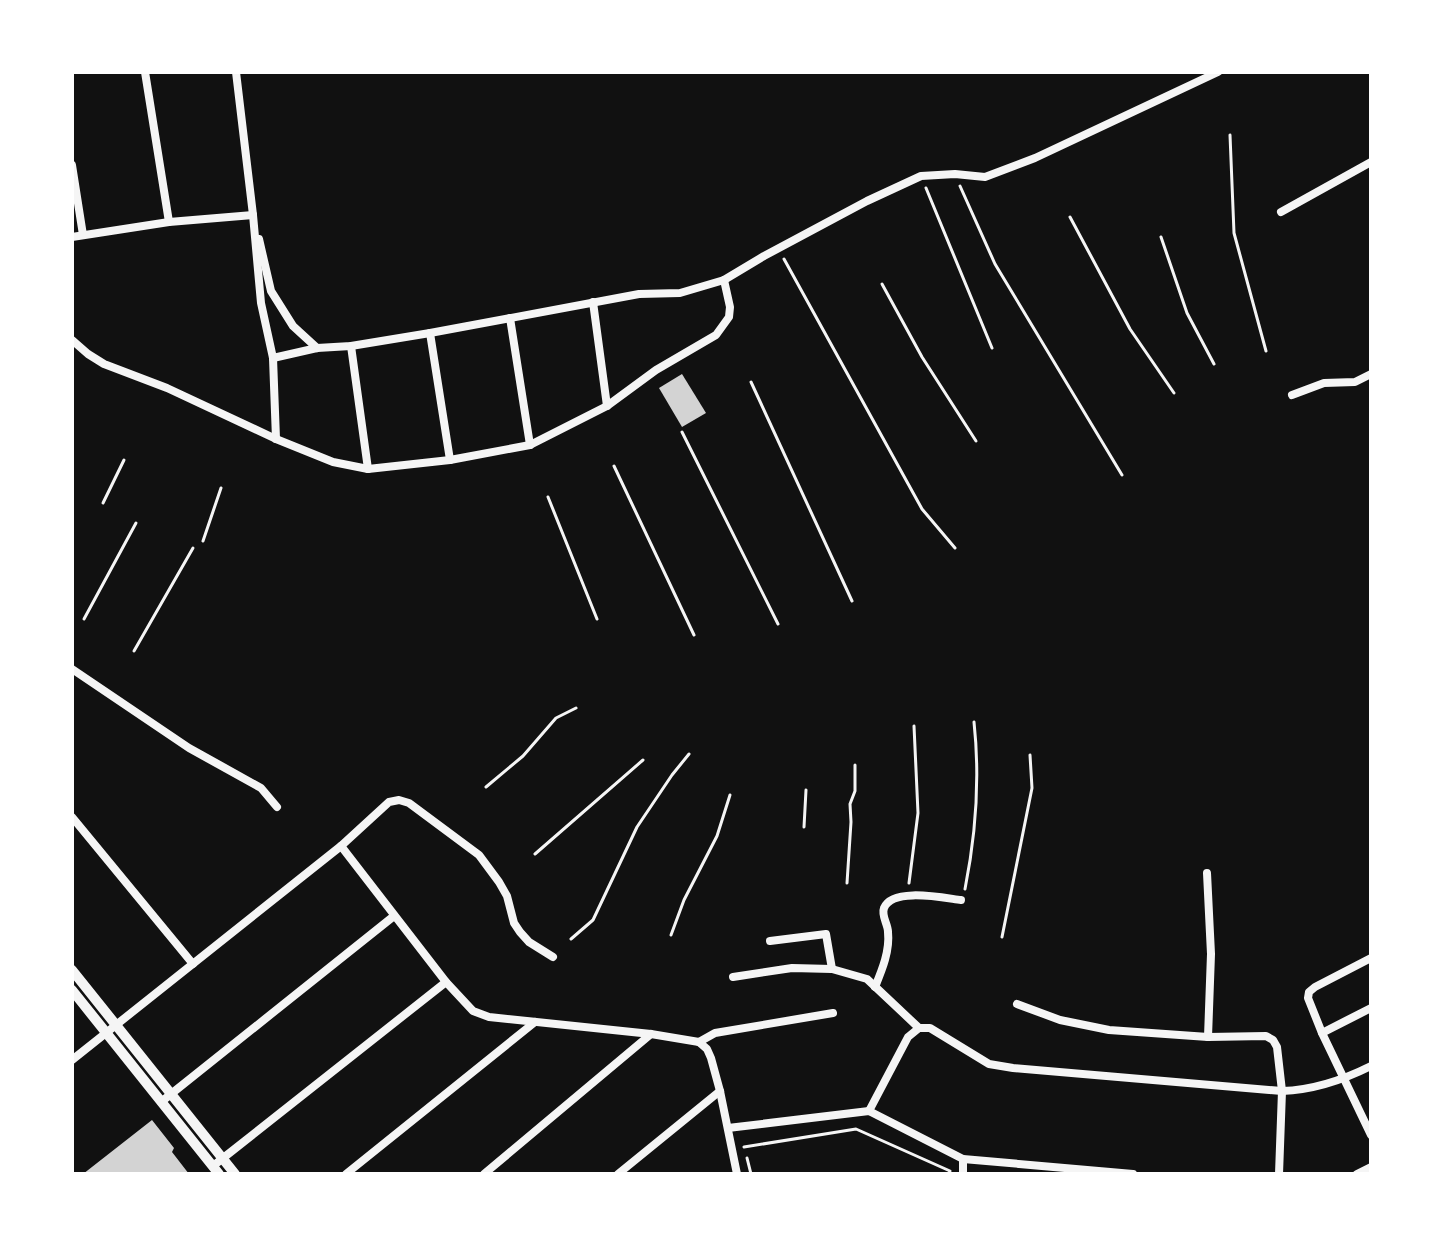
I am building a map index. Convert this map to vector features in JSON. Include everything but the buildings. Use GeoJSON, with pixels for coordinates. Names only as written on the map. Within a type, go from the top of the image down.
{"type":"FeatureCollection","features":[{"type":"Feature","properties":{"kind":"street"},"geometry":{"type":"LineString","coordinates":[[145,72],[169,222]]}},
{"type":"Feature","properties":{"kind":"street"},"geometry":{"type":"LineString","coordinates":[[236,72],[261,303],[273,358],[276,439]]}},
{"type":"Feature","properties":{"kind":"street"},"geometry":{"type":"LineString","coordinates":[[273,358],[317,348],[351,346],[430,333],[639,294],[680,293],[724,280],[867,201],[921,176],[955,174],[985,177],[1035,158],[1218,72]]}},
{"type":"Feature","properties":{"kind":"street"},"geometry":{"type":"LineString","coordinates":[[1281,212],[1371,162]]}},
{"type":"Feature","properties":{"kind":"street"},"geometry":{"type":"LineString","coordinates":[[72,165],[83,235]]}},
{"type":"Feature","properties":{"kind":"street"},"geometry":{"type":"LineString","coordinates":[[72,237],[169,222],[253,215]]}},
{"type":"Feature","properties":{"kind":"street"},"geometry":{"type":"LineString","coordinates":[[253,215],[271,291],[293,326],[317,348]]}},
{"type":"Feature","properties":{"kind":"street"},"geometry":{"type":"LineString","coordinates":[[72,340],[104,364],[167,388],[276,439],[333,462],[368,469],[450,460],[530,445],[607,406],[656,370],[716,335],[729,317],[724,280]]}},
{"type":"Feature","properties":{"kind":"street"},"geometry":{"type":"LineString","coordinates":[[593,302],[607,406]]}},
{"type":"Feature","properties":{"kind":"street"},"geometry":{"type":"LineString","coordinates":[[510,318],[530,445]]}},
{"type":"Feature","properties":{"kind":"street"},"geometry":{"type":"LineString","coordinates":[[430,333],[450,460]]}},
{"type":"Feature","properties":{"kind":"street"},"geometry":{"type":"LineString","coordinates":[[351,346],[368,469]]}},
{"type":"Feature","properties":{"kind":"street"},"geometry":{"type":"LineString","coordinates":[[1292,395],[1324,383],[1355,382],[1371,374]]}},
{"type":"Feature","properties":{"kind":"street"},"geometry":{"type":"LineString","coordinates":[[72,669],[189,748],[261,788],[277,807]]}},
{"type":"Feature","properties":{"kind":"street"},"geometry":{"type":"LineString","coordinates":[[72,1060],[341,846],[389,802],[399,800],[409,803],[479,855],[507,896],[514,923],[520,932],[529,942],[553,957]]}},
{"type":"Feature","properties":{"kind":"street"},"geometry":{"type":"LineString","coordinates":[[72,817],[193,964]]}},
{"type":"Feature","properties":{"kind":"street"},"geometry":{"type":"LineString","coordinates":[[341,846],[446,982],[473,1011],[489,1017],[699,1042],[711,1058],[737,1174]]}},
{"type":"Feature","properties":{"kind":"street"},"geometry":{"type":"LineString","coordinates":[[1207,873],[1211,954],[1208,1037]]}},
{"type":"Feature","properties":{"kind":"street"},"geometry":{"type":"LineString","coordinates":[[875,987],[887,949],[889,930],[884,907],[907,895],[961,900]]}},
{"type":"Feature","properties":{"kind":"street"},"geometry":{"type":"LineString","coordinates":[[161,1102],[394,916]]}},
{"type":"Feature","properties":{"kind":"street"},"geometry":{"type":"LineString","coordinates":[[770,941],[826,934],[832,969]]}},
{"type":"Feature","properties":{"kind":"street"},"geometry":{"type":"LineString","coordinates":[[1371,958],[1309,992],[1308,998],[1371,1135]]}},
{"type":"Feature","properties":{"kind":"street"},"geometry":{"type":"LineString","coordinates":[[733,977],[792,968],[832,969],[867,979],[919,1028]]}},
{"type":"Feature","properties":{"kind":"street"},"geometry":{"type":"LineString","coordinates":[[72,970],[235,1174]]}},
{"type":"Feature","properties":{"kind":"street"},"geometry":{"type":"LineString","coordinates":[[72,990],[216,1170],[222,1158],[446,982]]}},
{"type":"Feature","properties":{"kind":"street"},"geometry":{"type":"LineString","coordinates":[[1017,1004],[1060,1020],[1109,1030],[1208,1037],[1266,1036],[1273,1040],[1277,1047],[1282,1091],[1279,1174]]}},
{"type":"Feature","properties":{"kind":"street"},"geometry":{"type":"LineString","coordinates":[[1322,1033],[1371,1008]]}},
{"type":"Feature","properties":{"kind":"street"},"geometry":{"type":"LineString","coordinates":[[699,1042],[715,1033],[833,1013]]}},
{"type":"Feature","properties":{"kind":"street"},"geometry":{"type":"LineString","coordinates":[[346,1174],[535,1022]]}},
{"type":"Feature","properties":{"kind":"street"},"geometry":{"type":"LineString","coordinates":[[869,1111],[908,1037],[919,1028],[930,1028],[989,1064],[1282,1091],[1303,1090],[1345,1079],[1371,1066]]}},
{"type":"Feature","properties":{"kind":"street"},"geometry":{"type":"LineString","coordinates":[[484,1174],[651,1034]]}},
{"type":"Feature","properties":{"kind":"street"},"geometry":{"type":"LineString","coordinates":[[618,1174],[720,1091]]}},
{"type":"Feature","properties":{"kind":"street"},"geometry":{"type":"LineString","coordinates":[[728,1128],[869,1111],[963,1159],[1133,1174]]}},
{"type":"Feature","properties":{"kind":"street"},"geometry":{"type":"LineString","coordinates":[[963,1159],[963,1174]]}},
{"type":"Feature","properties":{"kind":"street"},"geometry":{"type":"LineString","coordinates":[[1357,1174],[1371,1167]]}},
{"type":"Feature","properties":{"kind":"path"},"geometry":{"type":"LineString","coordinates":[[1230,135],[1234,233],[1266,351]]}},
{"type":"Feature","properties":{"kind":"path"},"geometry":{"type":"LineString","coordinates":[[955,174],[995,264],[1122,475]]}},
{"type":"Feature","properties":{"kind":"path"},"geometry":{"type":"LineString","coordinates":[[921,176],[992,348]]}},
{"type":"Feature","properties":{"kind":"path"},"geometry":{"type":"LineString","coordinates":[[1070,217],[1130,329],[1174,393]]}},
{"type":"Feature","properties":{"kind":"path"},"geometry":{"type":"LineString","coordinates":[[1161,237],[1187,313],[1214,364]]}},
{"type":"Feature","properties":{"kind":"path"},"geometry":{"type":"LineString","coordinates":[[778,250],[922,509],[955,548]]}},
{"type":"Feature","properties":{"kind":"path"},"geometry":{"type":"LineString","coordinates":[[882,284],[922,357],[976,441]]}},
{"type":"Feature","properties":{"kind":"path"},"geometry":{"type":"LineString","coordinates":[[751,382],[852,601]]}},
{"type":"Feature","properties":{"kind":"path"},"geometry":{"type":"LineString","coordinates":[[682,432],[778,624]]}},
{"type":"Feature","properties":{"kind":"path"},"geometry":{"type":"LineString","coordinates":[[103,503],[124,460]]}},
{"type":"Feature","properties":{"kind":"path"},"geometry":{"type":"LineString","coordinates":[[614,466],[694,635]]}},
{"type":"Feature","properties":{"kind":"path"},"geometry":{"type":"LineString","coordinates":[[203,541],[221,488]]}},
{"type":"Feature","properties":{"kind":"path"},"geometry":{"type":"LineString","coordinates":[[548,497],[597,619]]}},
{"type":"Feature","properties":{"kind":"path"},"geometry":{"type":"LineString","coordinates":[[84,619],[136,523]]}},
{"type":"Feature","properties":{"kind":"path"},"geometry":{"type":"LineString","coordinates":[[134,651],[193,548]]}},
{"type":"Feature","properties":{"kind":"path"},"geometry":{"type":"LineString","coordinates":[[486,787],[523,756],[556,718],[576,708]]}},
{"type":"Feature","properties":{"kind":"path"},"geometry":{"type":"LineString","coordinates":[[961,900],[973,846],[978,758],[974,722]]}},
{"type":"Feature","properties":{"kind":"path"},"geometry":{"type":"LineString","coordinates":[[907,895],[918,813],[914,726]]}},
{"type":"Feature","properties":{"kind":"path"},"geometry":{"type":"LineString","coordinates":[[571,939],[593,920],[637,827],[689,754]]}},
{"type":"Feature","properties":{"kind":"path"},"geometry":{"type":"LineString","coordinates":[[1002,937],[1032,788],[1030,755]]}},
{"type":"Feature","properties":{"kind":"path"},"geometry":{"type":"LineString","coordinates":[[535,854],[643,760]]}},
{"type":"Feature","properties":{"kind":"path"},"geometry":{"type":"LineString","coordinates":[[847,883],[855,765]]}},
{"type":"Feature","properties":{"kind":"path"},"geometry":{"type":"LineString","coordinates":[[804,827],[806,790]]}},
{"type":"Feature","properties":{"kind":"path"},"geometry":{"type":"LineString","coordinates":[[671,935],[684,900],[717,836],[730,795]]}},
{"type":"Feature","properties":{"kind":"path"},"geometry":{"type":"LineString","coordinates":[[751,1174],[744,1146],[856,1129],[950,1171],[949,1174]]}}]}
